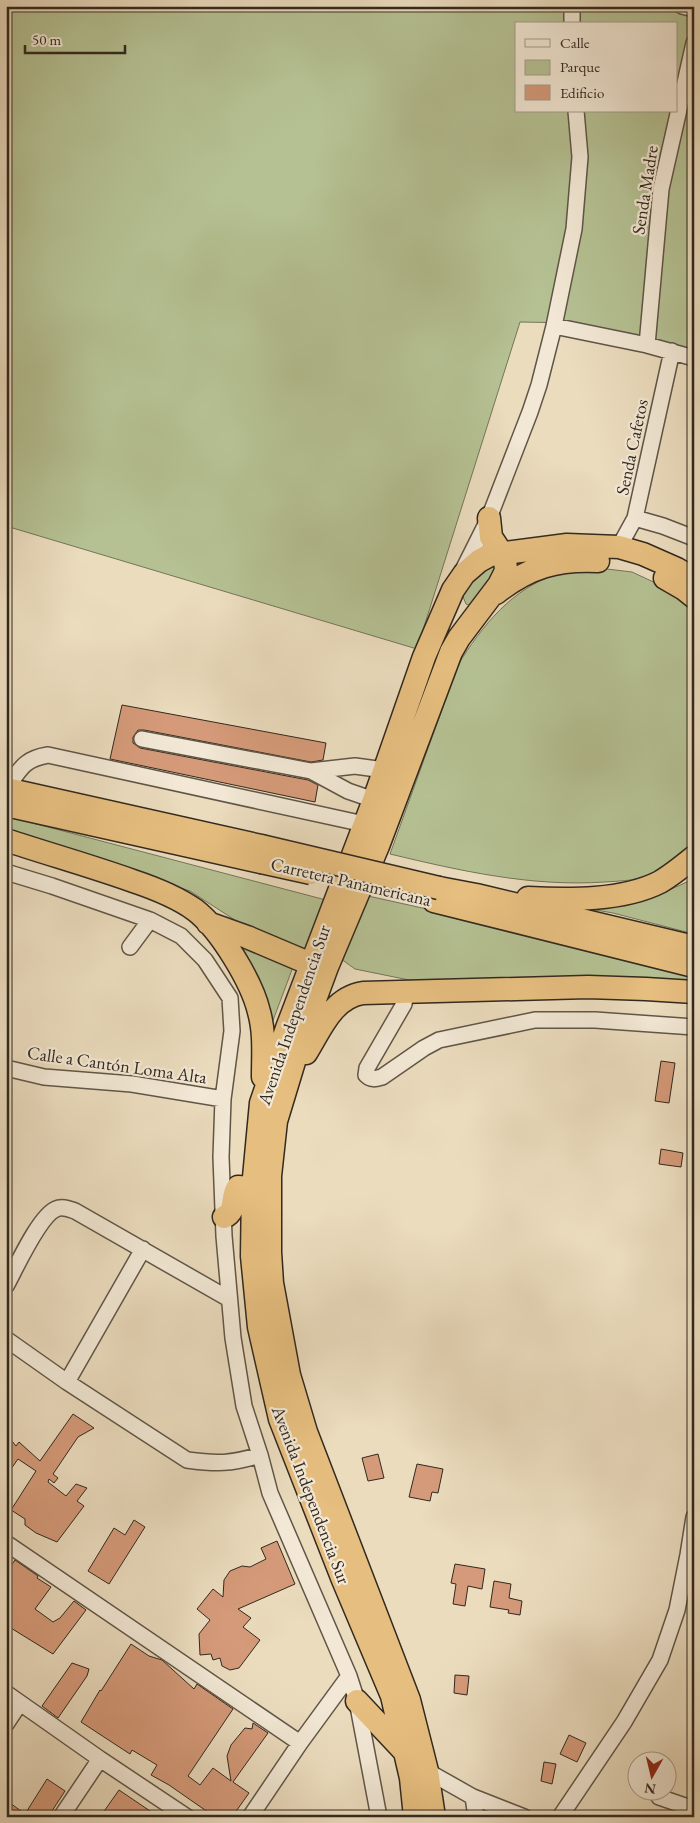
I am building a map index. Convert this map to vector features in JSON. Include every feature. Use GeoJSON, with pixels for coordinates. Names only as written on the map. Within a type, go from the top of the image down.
{"type":"FeatureCollection","features":[{"type":"Feature","properties":{"kind":"highway"},"geometry":{"type":"LineString","coordinates":[[494,536],[501,543],[524,549],[566,545],[619,547],[650,557],[694,579]]}},
{"type":"Feature","properties":{"kind":"highway"},"geometry":{"type":"LineString","coordinates":[[477,614],[462,611],[456,606],[452,592],[464,574],[479,561],[490,555],[494,536]]}},
{"type":"Feature","properties":{"kind":"highway"},"geometry":{"type":"LineString","coordinates":[[288,1081],[323,956],[378,846],[451,652],[459,638],[491,596],[506,571],[505,558],[494,536]]}},
{"type":"Feature","properties":{"kind":"highway"},"geometry":{"type":"LineString","coordinates":[[491,596],[525,573],[571,560],[613,561],[634,566],[673,582],[694,597]]}},
{"type":"Feature","properties":{"kind":"highway","name":"Avenida Independencia Sur"},"geometry":{"type":"LineString","coordinates":[[415,1817],[411,1778],[392,1696],[343,1580],[280,1419],[259,1327],[255,1296],[252,1256],[253,1188],[262,1103],[284,1035],[323,956],[364,824],[424,658],[452,592]]}},
{"type":"Feature","properties":{"kind":"highway","name":"Carretera Panamericana"},"geometry":{"type":"LineString","coordinates":[[6,789],[261,854],[437,895],[694,966]]}},
{"type":"Feature","properties":{"kind":"highway","name":"Carretera Panamericana"},"geometry":{"type":"LineString","coordinates":[[6,805],[261,854]]}},
{"type":"Feature","properties":{"kind":"highway"},"geometry":{"type":"LineString","coordinates":[[6,840],[98,868],[145,885],[196,910],[228,949],[254,996],[260,1013],[264,1050],[262,1103]]}},
{"type":"Feature","properties":{"kind":"highway"},"geometry":{"type":"LineString","coordinates":[[476,895],[577,899],[628,892],[658,883],[672,875],[694,857]]}},
{"type":"Feature","properties":{"kind":"highway","name":"Carretera Panamericana"},"geometry":{"type":"LineString","coordinates":[[437,895],[476,895],[694,948]]}},
{"type":"Feature","properties":{"kind":"highway"},"geometry":{"type":"LineString","coordinates":[[208,923],[306,962],[323,956]]}},
{"type":"Feature","properties":{"kind":"highway"},"geometry":{"type":"LineString","coordinates":[[323,956],[344,980],[359,984],[441,991]]}},
{"type":"Feature","properties":{"kind":"highway"},"geometry":{"type":"LineString","coordinates":[[288,1081],[326,1019],[340,1002],[356,994],[588,987],[694,992]]}},
{"type":"Feature","properties":{"kind":"highway","name":"Avenida Independencia Sur"},"geometry":{"type":"LineString","coordinates":[[288,1081],[276,1121],[270,1176],[270,1252],[272,1283],[289,1374],[306,1432],[408,1700],[427,1772],[434,1817]]}},
{"type":"Feature","properties":{"kind":"highway"},"geometry":{"type":"LineString","coordinates":[[224,1217],[230,1215],[232,1211],[235,1191],[238,1187],[253,1188]]}},
{"type":"Feature","properties":{"kind":"highway"},"geometry":{"type":"LineString","coordinates":[[358,1701],[405,1752]]}},
{"type":"Feature","properties":{"kind":"street"},"geometry":{"type":"LineString","coordinates":[[572,6],[572,22]]}},
{"type":"Feature","properties":{"kind":"street"},"geometry":{"type":"LineString","coordinates":[[682,6],[694,9]]}},
{"type":"Feature","properties":{"kind":"street","name":"Senda Madre"},"geometry":{"type":"LineString","coordinates":[[647,345],[661,188],[694,43]]}},
{"type":"Feature","properties":{"kind":"street","name":"Avenida Independencia Sur"},"geometry":{"type":"LineString","coordinates":[[452,592],[494,536],[539,385],[554,326],[574,229],[580,157],[576,112]]}},
{"type":"Feature","properties":{"kind":"street"},"geometry":{"type":"LineString","coordinates":[[554,326],[647,345],[694,358]]}},
{"type":"Feature","properties":{"kind":"street","name":"Senda Cafetos"},"geometry":{"type":"LineString","coordinates":[[619,547],[635,518],[672,351]]}},
{"type":"Feature","properties":{"kind":"street"},"geometry":{"type":"LineString","coordinates":[[635,518],[694,538]]}},
{"type":"Feature","properties":{"kind":"street"},"geometry":{"type":"LineString","coordinates":[[142,739],[311,771],[348,790],[374,800]]}},
{"type":"Feature","properties":{"kind":"street"},"geometry":{"type":"LineString","coordinates":[[6,789],[22,766],[34,758],[48,755],[364,824]]}},
{"type":"Feature","properties":{"kind":"street"},"geometry":{"type":"LineString","coordinates":[[311,771],[355,766],[384,770]]}},
{"type":"Feature","properties":{"kind":"street"},"geometry":{"type":"LineString","coordinates":[[6,872],[150,920],[181,936],[205,960],[230,998],[232,1031],[223,1099],[221,1157],[229,1299],[244,1406],[270,1493],[358,1701],[379,1817]]}},
{"type":"Feature","properties":{"kind":"street"},"geometry":{"type":"LineString","coordinates":[[130,948],[150,920]]}},
{"type":"Feature","properties":{"kind":"street"},"geometry":{"type":"LineString","coordinates":[[406,991],[404,1004],[367,1068],[366,1075],[369,1078],[376,1079],[382,1077],[439,1040],[535,1020],[595,1020],[694,1027]]}},
{"type":"Feature","properties":{"kind":"street","name":"Calle a Cantón Loma Alta"},"geometry":{"type":"LineString","coordinates":[[6,1068],[44,1077],[132,1084],[223,1099]]}},
{"type":"Feature","properties":{"kind":"street"},"geometry":{"type":"LineString","coordinates":[[6,1286],[40,1224],[49,1213],[58,1208],[75,1211],[229,1299]]}},
{"type":"Feature","properties":{"kind":"street"},"geometry":{"type":"LineString","coordinates":[[67,1382],[143,1249]]}},
{"type":"Feature","properties":{"kind":"street"},"geometry":{"type":"LineString","coordinates":[[6,1339],[67,1382],[187,1460],[206,1463],[234,1463],[260,1455]]}},
{"type":"Feature","properties":{"kind":"street"},"geometry":{"type":"LineString","coordinates":[[560,1817],[624,1722],[660,1660],[677,1610],[694,1516]]}},
{"type":"Feature","properties":{"kind":"street"},"geometry":{"type":"LineString","coordinates":[[6,1542],[300,1743]]}},
{"type":"Feature","properties":{"kind":"street"},"geometry":{"type":"LineString","coordinates":[[250,1817],[348,1676]]}},
{"type":"Feature","properties":{"kind":"street"},"geometry":{"type":"LineString","coordinates":[[6,1693],[187,1817]]}},
{"type":"Feature","properties":{"kind":"street"},"geometry":{"type":"LineString","coordinates":[[6,1724],[20,1703]]}},
{"type":"Feature","properties":{"kind":"street"},"geometry":{"type":"LineString","coordinates":[[61,1817],[100,1758]]}},
{"type":"Feature","properties":{"kind":"street"},"geometry":{"type":"LineString","coordinates":[[427,1772],[473,1797],[524,1817]]}},
{"type":"Feature","properties":{"kind":"street"},"geometry":{"type":"LineString","coordinates":[[473,1797],[476,1817]]}},
{"type":"Feature","properties":{"kind":"street"},"geometry":{"type":"LineString","coordinates":[[670,1800],[694,1809]]}},
{"type":"Feature","properties":{"kind":"green space"},"geometry":{"type":"Polygon","coordinates":[[[6,6],[694,6],[694,360],[578,323],[520,322],[417,649],[6,526],[6,6]]]}},
{"type":"Feature","properties":{"kind":"green space"},"geometry":{"type":"Polygon","coordinates":[[[485,562],[500,567],[471,606],[466,604],[461,592],[485,562]]]}},
{"type":"Feature","properties":{"kind":"green space"},"geometry":{"type":"Polygon","coordinates":[[[607,569],[632,572],[660,585],[694,606],[694,845],[666,867],[641,878],[578,883],[524,880],[470,872],[390,854],[458,665],[477,637],[513,598],[542,580],[558,574],[582,570],[607,569]]]}},
{"type":"Feature","properties":{"kind":"green space"},"geometry":{"type":"Polygon","coordinates":[[[6,816],[326,900],[308,952],[258,935],[190,891],[6,829],[6,816]]]}},
{"type":"Feature","properties":{"kind":"green space"},"geometry":{"type":"Polygon","coordinates":[[[694,878],[694,934],[613,913],[567,905],[648,896],[679,886],[694,878]]]}},
{"type":"Feature","properties":{"kind":"green space"},"geometry":{"type":"Polygon","coordinates":[[[368,896],[694,968],[694,981],[591,976],[444,985],[355,969],[341,959],[368,896]]]}},
{"type":"Feature","properties":{"kind":"green space"},"geometry":{"type":"Polygon","coordinates":[[[241,945],[277,962],[293,967],[269,1031],[263,990],[258,976],[241,945]]]}},
{"type":"Feature","properties":{"kind":"building"},"geometry":{"type":"Polygon","coordinates":[[[122,705],[326,743],[323,760],[311,762],[144,730],[138,730],[133,737],[133,743],[140,748],[308,780],[318,785],[315,802],[110,759],[122,705]]]}},
{"type":"Feature","properties":{"kind":"building"},"geometry":{"type":"Polygon","coordinates":[[[661,1061],[675,1063],[669,1103],[655,1101],[661,1061]]]}},
{"type":"Feature","properties":{"kind":"building"},"geometry":{"type":"Polygon","coordinates":[[[661,1149],[683,1153],[681,1167],[659,1164],[661,1149]]]}},
{"type":"Feature","properties":{"kind":"building"},"geometry":{"type":"Polygon","coordinates":[[[73,1414],[94,1428],[78,1437],[53,1474],[58,1478],[54,1483],[49,1479],[48,1482],[66,1496],[76,1484],[87,1488],[77,1501],[84,1506],[57,1542],[36,1533],[25,1525],[25,1519],[11,1510],[36,1471],[18,1459],[6,1476],[6,1434],[16,1446],[19,1442],[40,1461],[73,1414]]]}},
{"type":"Feature","properties":{"kind":"building"},"geometry":{"type":"Polygon","coordinates":[[[378,1454],[384,1478],[368,1481],[362,1458],[378,1454]]]}},
{"type":"Feature","properties":{"kind":"building"},"geometry":{"type":"Polygon","coordinates":[[[417,1464],[443,1469],[438,1493],[432,1492],[430,1501],[409,1497],[417,1464]]]}},
{"type":"Feature","properties":{"kind":"building"},"geometry":{"type":"Polygon","coordinates":[[[134,1520],[145,1527],[109,1584],[88,1571],[114,1528],[125,1535],[134,1520]]]}},
{"type":"Feature","properties":{"kind":"building"},"geometry":{"type":"Polygon","coordinates":[[[277,1541],[295,1584],[238,1609],[251,1618],[243,1627],[260,1640],[239,1668],[230,1670],[222,1666],[220,1658],[213,1660],[211,1654],[200,1655],[199,1634],[210,1620],[197,1609],[213,1589],[223,1597],[224,1580],[230,1571],[242,1566],[250,1567],[266,1559],[261,1548],[277,1541]]]}},
{"type":"Feature","properties":{"kind":"building"},"geometry":{"type":"Polygon","coordinates":[[[15,1560],[51,1587],[35,1609],[53,1622],[60,1618],[74,1601],[86,1610],[53,1654],[6,1625],[6,1573],[15,1560]]]}},
{"type":"Feature","properties":{"kind":"building"},"geometry":{"type":"Polygon","coordinates":[[[455,1564],[485,1569],[482,1589],[468,1586],[465,1606],[453,1604],[456,1584],[451,1583],[455,1564]]]}},
{"type":"Feature","properties":{"kind":"building"},"geometry":{"type":"Polygon","coordinates":[[[494,1581],[511,1584],[509,1598],[522,1601],[520,1615],[508,1613],[509,1610],[490,1607],[494,1581]]]}},
{"type":"Feature","properties":{"kind":"building"},"geometry":{"type":"Polygon","coordinates":[[[131,1644],[149,1656],[162,1660],[194,1689],[197,1684],[233,1709],[188,1776],[200,1785],[213,1768],[231,1781],[227,1756],[231,1745],[245,1728],[252,1729],[253,1723],[268,1733],[233,1782],[249,1793],[232,1817],[215,1817],[169,1785],[151,1775],[157,1765],[132,1750],[130,1754],[81,1722],[131,1644]]]}},
{"type":"Feature","properties":{"kind":"building"},"geometry":{"type":"Polygon","coordinates":[[[72,1663],[89,1669],[87,1676],[58,1718],[42,1706],[72,1663]]]}},
{"type":"Feature","properties":{"kind":"building"},"geometry":{"type":"Polygon","coordinates":[[[455,1675],[469,1676],[467,1695],[454,1693],[455,1675]]]}},
{"type":"Feature","properties":{"kind":"building"},"geometry":{"type":"Polygon","coordinates":[[[569,1735],[586,1743],[577,1762],[560,1754],[569,1735]]]}},
{"type":"Feature","properties":{"kind":"building"},"geometry":{"type":"Polygon","coordinates":[[[544,1762],[556,1764],[552,1784],[541,1781],[544,1762]]]}},
{"type":"Feature","properties":{"kind":"building"},"geometry":{"type":"Polygon","coordinates":[[[47,1779],[65,1791],[48,1817],[6,1817],[6,1800],[25,1814],[47,1779]]]}},
{"type":"Feature","properties":{"kind":"building"},"geometry":{"type":"Polygon","coordinates":[[[119,1790],[159,1817],[100,1817],[119,1790]]]}}]}
